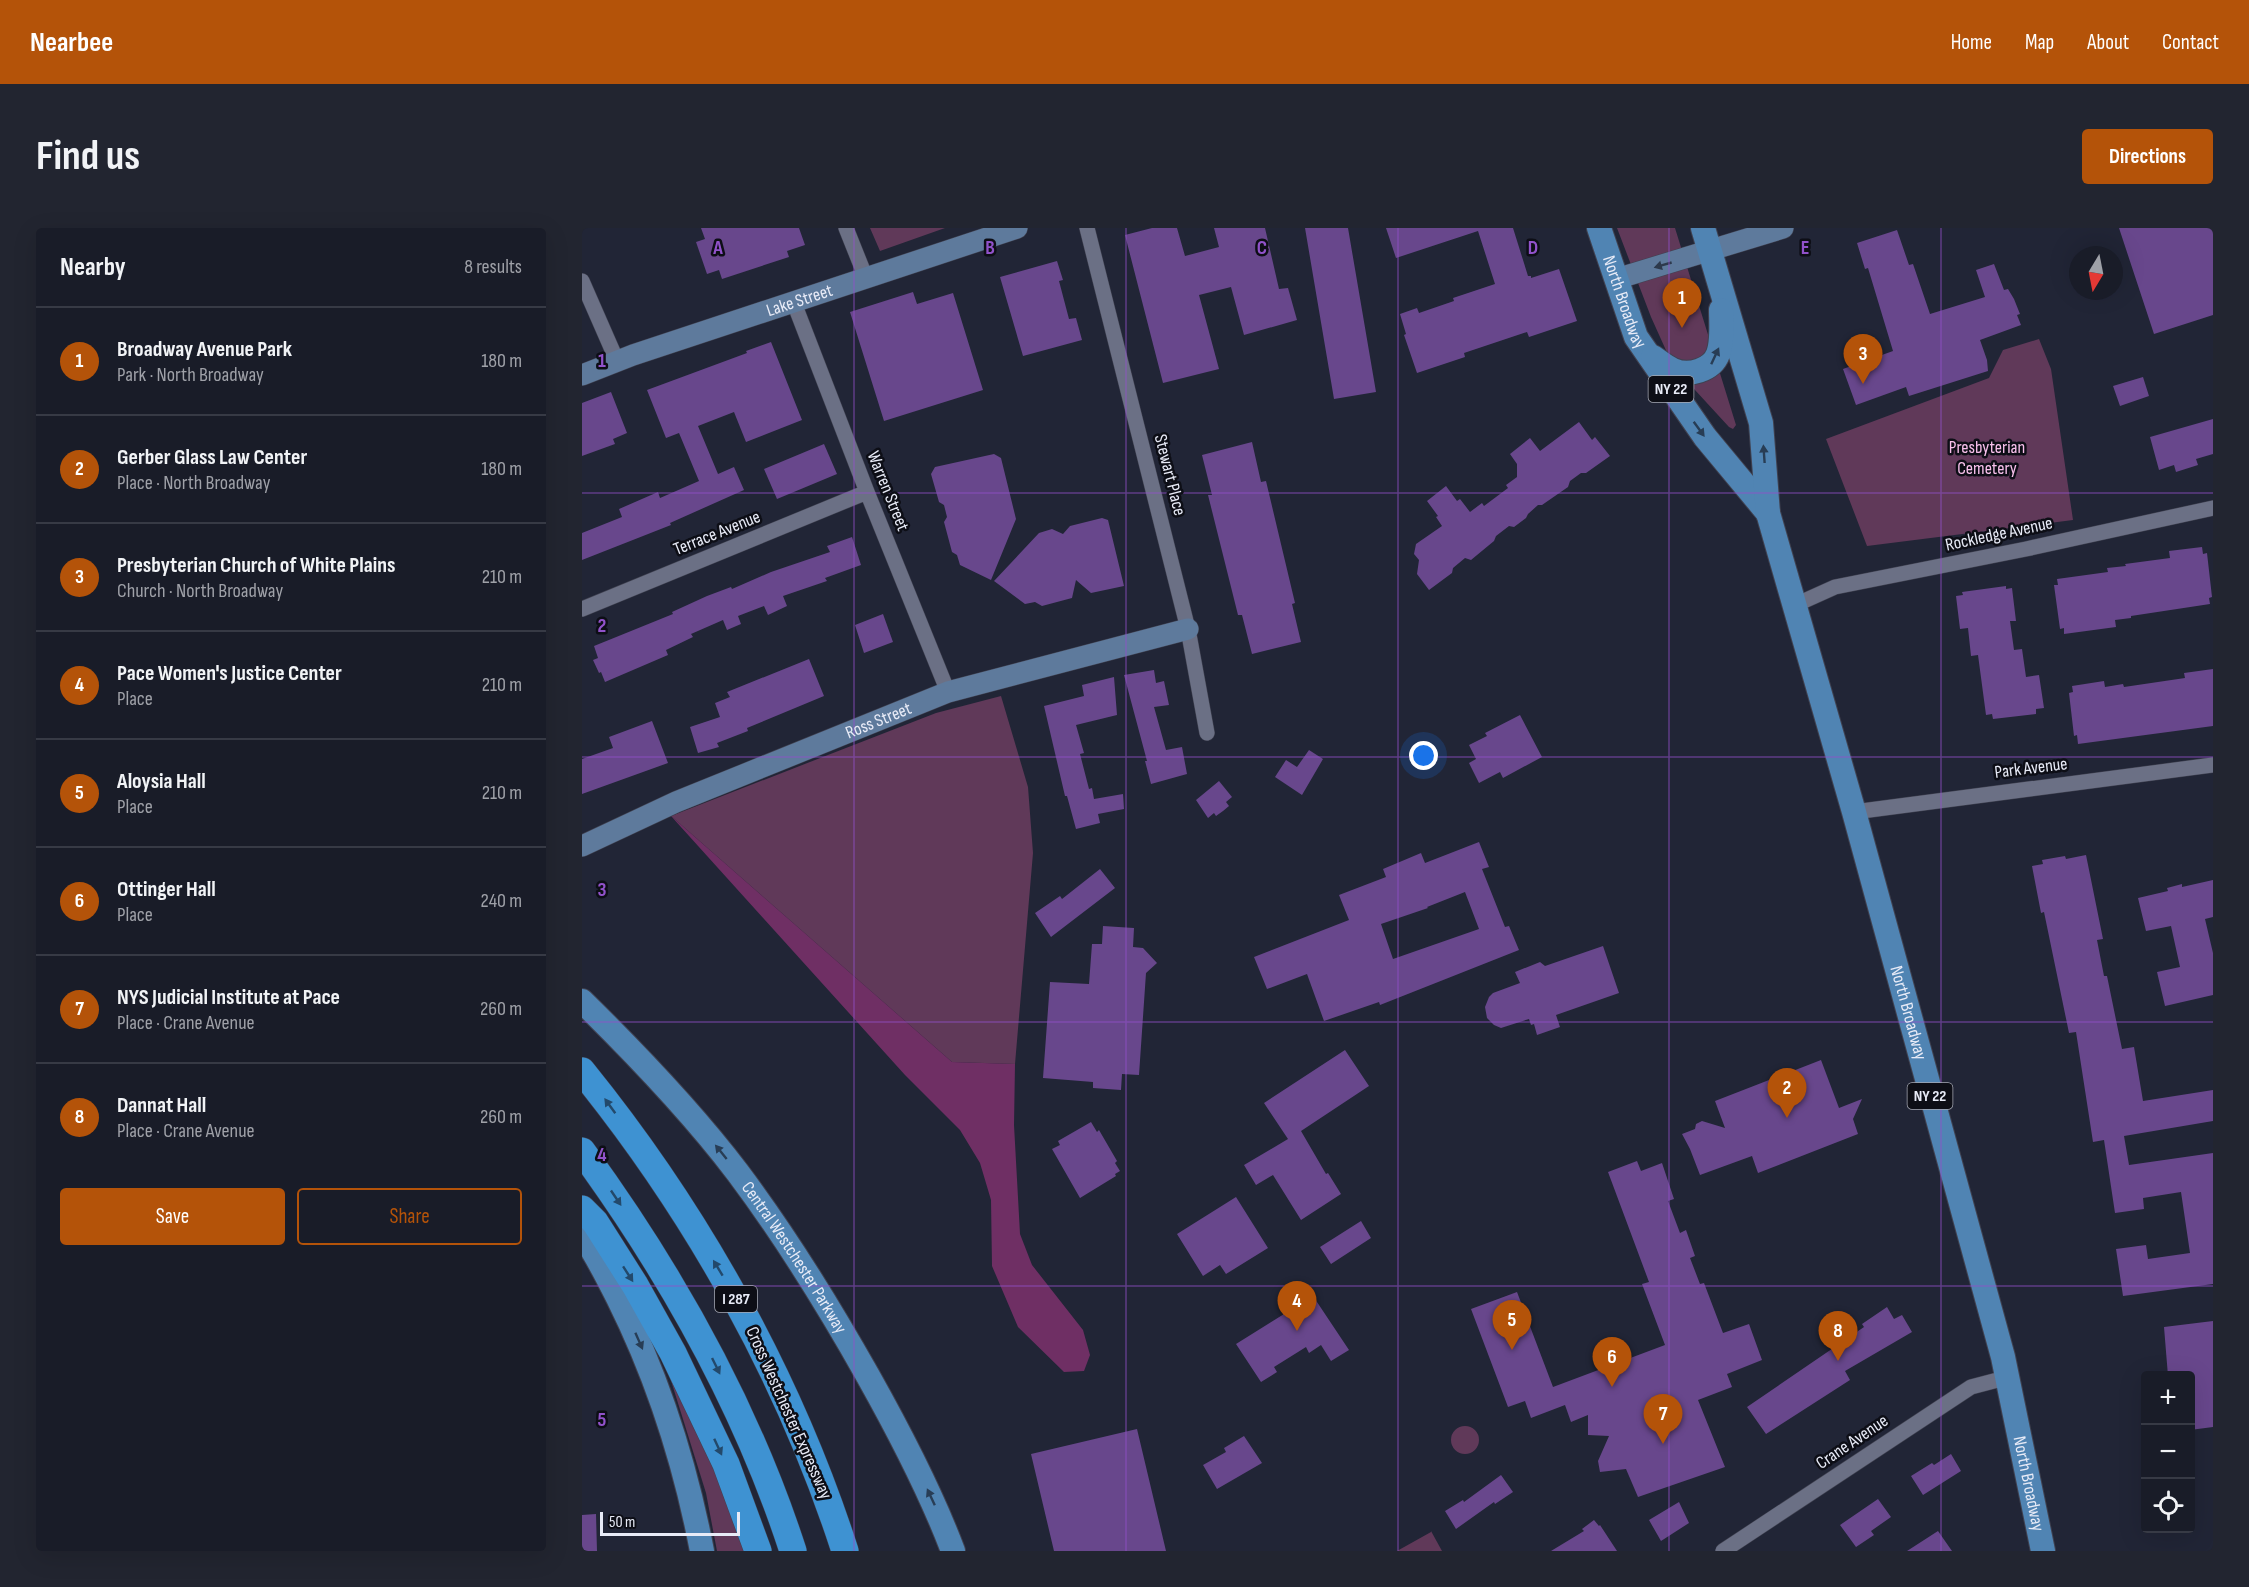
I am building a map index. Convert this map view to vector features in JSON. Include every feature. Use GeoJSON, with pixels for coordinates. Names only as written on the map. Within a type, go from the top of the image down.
{"type":"FeatureCollection","features":[{"type":"Feature","properties":{"kind":"highway","name":"Cross Westchester Expressway"},"geometry":{"type":"LineString","coordinates":[[582,1071],[646,1156],[684,1213],[748,1323],[784,1395],[807,1449],[845,1551]]}},
{"type":"Feature","properties":{"kind":"highway","name":"I 287"},"geometry":{"type":"LineString","coordinates":[[582,1151],[643,1239],[711,1355],[762,1467],[793,1551]]}},
{"type":"Feature","properties":{"kind":"highway"},"geometry":{"type":"LineString","coordinates":[[582,1209],[595,1222],[674,1353],[726,1464],[758,1551]]}},
{"type":"Feature","properties":{"kind":"main road","name":"North Broadway"},"geometry":{"type":"LineString","coordinates":[[1599,228],[1636,337],[1706,437],[1768,513]]}},
{"type":"Feature","properties":{"kind":"main road","name":"North Broadway"},"geometry":{"type":"LineString","coordinates":[[1703,228],[1761,423],[1768,513],[1854,812],[1930,1095],[1972,1237],[2008,1377],[2043,1551]]}},
{"type":"Feature","properties":{"kind":"main road"},"geometry":{"type":"LineString","coordinates":[[1636,337],[1650,354],[1675,371],[1702,370],[1711,366],[1718,355],[1720,344],[1721,287]]}},
{"type":"Feature","properties":{"kind":"main road","name":"Central Westchester Parkway"},"geometry":{"type":"LineString","coordinates":[[582,1001],[625,1042],[693,1118],[737,1171],[777,1227],[832,1312],[899,1431],[939,1514],[953,1551]]}},
{"type":"Feature","properties":{"kind":"main road"},"geometry":{"type":"LineString","coordinates":[[582,1234],[618,1299],[650,1367],[682,1463],[702,1551]]}},
{"type":"Feature","properties":{"kind":"street"},"geometry":{"type":"LineString","coordinates":[[846,228],[866,278]]}},
{"type":"Feature","properties":{"kind":"street","name":"Lake Street"},"geometry":{"type":"LineString","coordinates":[[582,375],[617,361],[1017,228]]}},
{"type":"Feature","properties":{"kind":"street","name":"Stewart Place"},"geometry":{"type":"LineString","coordinates":[[1087,228],[1188,629],[1208,733]]}},
{"type":"Feature","properties":{"kind":"street"},"geometry":{"type":"LineString","coordinates":[[1616,279],[1784,228]]}},
{"type":"Feature","properties":{"kind":"street"},"geometry":{"type":"LineString","coordinates":[[582,281],[617,361]]}},
{"type":"Feature","properties":{"kind":"street","name":"Warren Street"},"geometry":{"type":"LineString","coordinates":[[794,303],[948,692]]}},
{"type":"Feature","properties":{"kind":"street","name":"Terrace Avenue"},"geometry":{"type":"LineString","coordinates":[[582,609],[867,492]]}},
{"type":"Feature","properties":{"kind":"street","name":"Rockledge Avenue"},"geometry":{"type":"LineString","coordinates":[[1795,605],[1835,587],[2026,549],[2213,508]]}},
{"type":"Feature","properties":{"kind":"street","name":"Ross Street"},"geometry":{"type":"LineString","coordinates":[[582,846],[676,802],[948,692],[1188,629]]}},
{"type":"Feature","properties":{"kind":"street","name":"Park Avenue"},"geometry":{"type":"LineString","coordinates":[[1854,812],[2213,765]]}},
{"type":"Feature","properties":{"kind":"street","name":"Crane Avenue"},"geometry":{"type":"LineString","coordinates":[[1723,1551],[1971,1387],[2008,1377]]}},
{"type":"Feature","properties":{"kind":"green space"},"geometry":{"type":"Polygon","coordinates":[[[870,228],[945,228],[880,251],[870,228]]]}},
{"type":"Feature","properties":{"kind":"green space"},"geometry":{"type":"Polygon","coordinates":[[[1617,228],[1675,228],[1736,425],[1733,429],[1695,390],[1669,357],[1617,228]]]}},
{"type":"Feature","properties":{"kind":"green space","name":"Presbyterian Cemetery"},"geometry":{"type":"Polygon","coordinates":[[[2039,339],[2051,369],[2073,520],[1867,546],[1826,439],[1989,378],[2003,350],[2039,339]]]}},
{"type":"Feature","properties":{"kind":"green space"},"geometry":{"type":"Polygon","coordinates":[[[1001,696],[1028,787],[1033,853],[1015,1064],[952,1062],[671,816],[936,713],[1001,696]]]}},
{"type":"Feature","properties":{"kind":"green space"},"geometry":{"type":"Polygon","coordinates":[[[668,1371],[703,1440],[746,1551],[717,1551],[706,1493],[668,1371]]]}},
{"type":"Feature","properties":{"kind":"green space"},"geometry":{"type":"Polygon","coordinates":[[[1465,1426],[1475,1430],[1479,1440],[1475,1450],[1465,1454],[1455,1450],[1451,1440],[1455,1430],[1465,1426]]]}},
{"type":"Feature","properties":{"kind":"green space"},"geometry":{"type":"Polygon","coordinates":[[[1431,1532],[1442,1551],[1397,1551],[1431,1532]]]}},
{"type":"Feature","properties":{"kind":"shaded area"},"geometry":{"type":"Polygon","coordinates":[[[671,816],[952,1062],[1015,1064],[1014,1125],[1020,1234],[1032,1265],[1083,1330],[1090,1355],[1084,1371],[1064,1372],[1018,1327],[992,1266],[991,1200],[980,1163],[960,1130],[905,1075],[671,816]]]}},
{"type":"Feature","properties":{"kind":"building"},"geometry":{"type":"Polygon","coordinates":[[[701,228],[799,228],[805,245],[787,251],[789,257],[722,279],[719,270],[707,274],[696,242],[705,239],[701,228]]]}},
{"type":"Feature","properties":{"kind":"building"},"geometry":{"type":"Polygon","coordinates":[[[1152,228],[1177,228],[1185,256],[1219,247],[1214,228],[1265,228],[1279,289],[1288,288],[1297,320],[1244,335],[1231,287],[1199,295],[1219,369],[1163,383],[1125,235],[1152,228]]]}},
{"type":"Feature","properties":{"kind":"building"},"geometry":{"type":"Polygon","coordinates":[[[1305,228],[1348,228],[1376,392],[1334,399],[1305,228]]]}},
{"type":"Feature","properties":{"kind":"building"},"geometry":{"type":"Polygon","coordinates":[[[1386,228],[1513,228],[1528,276],[1531,278],[1559,269],[1577,321],[1529,337],[1527,332],[1464,353],[1465,357],[1417,373],[1404,335],[1406,334],[1400,314],[1417,308],[1419,313],[1454,301],[1453,298],[1495,284],[1478,231],[1396,258],[1386,228]]]}},
{"type":"Feature","properties":{"kind":"building"},"geometry":{"type":"Polygon","coordinates":[[[2119,228],[2213,228],[2213,315],[2154,334],[2119,228]]]}},
{"type":"Feature","properties":{"kind":"building"},"geometry":{"type":"Polygon","coordinates":[[[1897,230],[1909,265],[1913,264],[1930,314],[1985,297],[1976,270],[1994,264],[2004,290],[2008,289],[2014,299],[2020,314],[2017,315],[2021,325],[1980,340],[1988,371],[1909,396],[1906,387],[1856,405],[1843,369],[1893,351],[1868,268],[1865,269],[1857,243],[1897,230]]]}},
{"type":"Feature","properties":{"kind":"building"},"geometry":{"type":"Polygon","coordinates":[[[1057,261],[1063,280],[1059,281],[1069,319],[1076,318],[1082,340],[1023,356],[1000,277],[1057,261]]]}},
{"type":"Feature","properties":{"kind":"building"},"geometry":{"type":"Polygon","coordinates":[[[913,292],[917,304],[953,293],[983,390],[884,421],[850,312],[913,292]]]}},
{"type":"Feature","properties":{"kind":"building"},"geometry":{"type":"Polygon","coordinates":[[[771,342],[802,420],[746,442],[734,412],[698,426],[718,474],[734,467],[744,490],[670,523],[671,525],[582,560],[582,533],[622,517],[619,509],[658,492],[660,498],[699,481],[679,433],[666,438],[647,390],[771,342]]]}},
{"type":"Feature","properties":{"kind":"building"},"geometry":{"type":"Polygon","coordinates":[[[2143,377],[2149,396],[2120,406],[2113,386],[2143,377]]]}},
{"type":"Feature","properties":{"kind":"building"},"geometry":{"type":"Polygon","coordinates":[[[611,392],[627,433],[613,439],[615,444],[582,456],[582,403],[611,392]]]}},
{"type":"Feature","properties":{"kind":"building"},"geometry":{"type":"Polygon","coordinates":[[[2213,419],[2213,454],[2196,459],[2198,465],[2176,472],[2174,465],[2159,470],[2150,437],[2213,419]]]}},
{"type":"Feature","properties":{"kind":"building"},"geometry":{"type":"Polygon","coordinates":[[[1579,422],[1592,440],[1595,437],[1610,456],[1570,481],[1568,487],[1542,505],[1538,505],[1514,527],[1509,526],[1471,560],[1465,558],[1453,568],[1452,573],[1429,590],[1417,574],[1419,560],[1414,554],[1416,544],[1442,526],[1427,501],[1446,486],[1457,501],[1460,499],[1470,512],[1482,503],[1484,506],[1508,488],[1506,485],[1517,477],[1517,464],[1510,454],[1530,438],[1540,451],[1579,422]]]}},
{"type":"Feature","properties":{"kind":"building"},"geometry":{"type":"Polygon","coordinates":[[[1252,442],[1261,482],[1266,481],[1295,603],[1292,604],[1301,642],[1252,654],[1242,615],[1238,615],[1208,495],[1212,495],[1202,455],[1252,442]]]}},
{"type":"Feature","properties":{"kind":"building"},"geometry":{"type":"Polygon","coordinates":[[[824,444],[837,474],[777,499],[764,469],[824,444]]]}},
{"type":"Feature","properties":{"kind":"building"},"geometry":{"type":"Polygon","coordinates":[[[994,454],[1001,458],[1016,519],[991,580],[960,565],[957,555],[952,552],[944,522],[947,517],[944,505],[939,502],[931,474],[935,467],[994,454]]]}},
{"type":"Feature","properties":{"kind":"building"},"geometry":{"type":"Polygon","coordinates":[[[1102,518],[1108,520],[1124,586],[1091,593],[1076,580],[1072,598],[1042,606],[1035,602],[1025,604],[994,581],[1039,533],[1052,529],[1063,534],[1070,526],[1102,518]]]}},
{"type":"Feature","properties":{"kind":"building"},"geometry":{"type":"Polygon","coordinates":[[[852,537],[861,565],[825,578],[827,581],[783,596],[787,606],[768,615],[764,606],[738,616],[741,624],[727,630],[723,620],[691,634],[693,637],[666,650],[668,655],[605,682],[601,672],[599,673],[593,660],[598,658],[594,646],[673,614],[672,612],[707,596],[731,587],[732,589],[771,572],[830,552],[827,546],[852,537]]]}},
{"type":"Feature","properties":{"kind":"building"},"geometry":{"type":"Polygon","coordinates":[[[2202,547],[2203,554],[2207,553],[2212,597],[2209,598],[2210,604],[2131,616],[2131,618],[2115,620],[2116,627],[2064,634],[2064,628],[2060,629],[2054,585],[2058,585],[2057,579],[2108,572],[2107,568],[2170,558],[2169,551],[2202,547]]]}},
{"type":"Feature","properties":{"kind":"building"},"geometry":{"type":"Polygon","coordinates":[[[2006,586],[2006,589],[2012,588],[2016,621],[2010,621],[2014,650],[2022,649],[2026,677],[2039,675],[2044,708],[2036,709],[2036,714],[1993,719],[1992,714],[1986,715],[1978,655],[1971,656],[1968,628],[1960,629],[1956,596],[1963,595],[1962,592],[2006,586]]]}},
{"type":"Feature","properties":{"kind":"building"},"geometry":{"type":"Polygon","coordinates":[[[883,614],[893,642],[864,653],[855,625],[883,614]]]}},
{"type":"Feature","properties":{"kind":"building"},"geometry":{"type":"Polygon","coordinates":[[[809,659],[824,696],[747,728],[748,731],[717,743],[719,747],[698,753],[690,727],[720,717],[715,703],[730,697],[727,692],[809,659]]]}},
{"type":"Feature","properties":{"kind":"building"},"geometry":{"type":"Polygon","coordinates":[[[2213,669],[2213,726],[2078,744],[2077,735],[2074,736],[2069,693],[2073,692],[2072,686],[2104,681],[2105,687],[2123,684],[2124,687],[2185,678],[2184,673],[2213,669]]]}},
{"type":"Feature","properties":{"kind":"building"},"geometry":{"type":"Polygon","coordinates":[[[1154,670],[1156,683],[1164,681],[1169,705],[1154,707],[1166,750],[1182,747],[1187,774],[1151,784],[1124,675],[1154,670]]]}},
{"type":"Feature","properties":{"kind":"building"},"geometry":{"type":"Polygon","coordinates":[[[1114,677],[1117,715],[1076,725],[1084,753],[1080,754],[1089,789],[1092,788],[1094,799],[1123,794],[1124,809],[1098,814],[1100,823],[1076,829],[1067,796],[1065,796],[1044,706],[1084,696],[1082,685],[1114,677]]]}},
{"type":"Feature","properties":{"kind":"building"},"geometry":{"type":"Polygon","coordinates":[[[1520,715],[1542,757],[1503,778],[1500,772],[1479,783],[1469,763],[1476,759],[1469,745],[1487,736],[1485,733],[1520,715]]]}},
{"type":"Feature","properties":{"kind":"building"},"geometry":{"type":"Polygon","coordinates":[[[652,721],[668,763],[582,794],[582,759],[613,748],[609,737],[652,721]]]}},
{"type":"Feature","properties":{"kind":"building"},"geometry":{"type":"Polygon","coordinates":[[[1309,750],[1323,759],[1302,795],[1275,777],[1286,760],[1297,767],[1309,750]]]}},
{"type":"Feature","properties":{"kind":"building"},"geometry":{"type":"Polygon","coordinates":[[[1219,781],[1232,797],[1226,802],[1229,806],[1216,816],[1214,813],[1208,818],[1196,800],[1219,781]]]}},
{"type":"Feature","properties":{"kind":"building"},"geometry":{"type":"Polygon","coordinates":[[[1479,842],[1489,867],[1482,869],[1505,927],[1509,926],[1519,950],[1380,1005],[1379,1002],[1324,1021],[1307,974],[1267,989],[1254,957],[1349,920],[1339,895],[1386,877],[1383,869],[1421,853],[1425,863],[1479,842]],[[1465,892],[1381,924],[1393,959],[1479,929],[1465,892]]]}},
{"type":"Feature","properties":{"kind":"building"},"geometry":{"type":"Polygon","coordinates":[[[2086,855],[2103,939],[2097,940],[2104,976],[2107,976],[2122,1049],[2134,1047],[2143,1101],[2213,1090],[2213,1121],[2124,1136],[2129,1165],[2213,1153],[2213,1284],[2123,1296],[2116,1249],[2146,1245],[2148,1259],[2190,1253],[2181,1192],[2143,1198],[2144,1209],[2115,1213],[2104,1140],[2093,1142],[2076,1032],[2069,1033],[2032,866],[2043,864],[2042,860],[2086,855]]]}},
{"type":"Feature","properties":{"kind":"building"},"geometry":{"type":"Polygon","coordinates":[[[1100,869],[1115,888],[1051,937],[1035,913],[1060,896],[1062,899],[1100,869]]]}},
{"type":"Feature","properties":{"kind":"building"},"geometry":{"type":"Polygon","coordinates":[[[2213,880],[2213,917],[2205,919],[2213,953],[2213,995],[2165,1006],[2157,972],[2180,967],[2171,926],[2146,931],[2138,898],[2168,891],[2167,888],[2182,884],[2182,887],[2213,880]]]}},
{"type":"Feature","properties":{"kind":"building"},"geometry":{"type":"Polygon","coordinates":[[[1103,926],[1134,928],[1133,947],[1143,948],[1157,963],[1146,973],[1139,1075],[1122,1074],[1121,1090],[1093,1088],[1093,1082],[1043,1078],[1050,982],[1089,984],[1092,944],[1102,944],[1103,926]]]}},
{"type":"Feature","properties":{"kind":"building"},"geometry":{"type":"Polygon","coordinates":[[[1603,946],[1619,993],[1556,1015],[1560,1027],[1537,1035],[1534,1024],[1531,1025],[1529,1019],[1501,1028],[1487,1018],[1485,1007],[1489,997],[1493,993],[1520,983],[1515,972],[1540,962],[1545,966],[1603,946]]]}},
{"type":"Feature","properties":{"kind":"building"},"geometry":{"type":"Polygon","coordinates":[[[1345,1050],[1369,1086],[1301,1131],[1326,1174],[1328,1173],[1341,1194],[1301,1220],[1273,1175],[1256,1185],[1244,1165],[1288,1139],[1264,1103],[1345,1050]]]}},
{"type":"Feature","properties":{"kind":"building"},"geometry":{"type":"Polygon","coordinates":[[[1821,1060],[1839,1108],[1862,1099],[1853,1119],[1858,1134],[1758,1173],[1752,1156],[1700,1175],[1682,1134],[1695,1129],[1696,1124],[1702,1121],[1725,1128],[1715,1101],[1821,1060]]]}},
{"type":"Feature","properties":{"kind":"building"},"geometry":{"type":"Polygon","coordinates":[[[1091,1122],[1097,1132],[1099,1130],[1117,1161],[1115,1163],[1120,1171],[1115,1174],[1116,1176],[1080,1198],[1052,1149],[1060,1145],[1058,1141],[1091,1122]]]}},
{"type":"Feature","properties":{"kind":"building"},"geometry":{"type":"Polygon","coordinates":[[[1637,1161],[1641,1171],[1662,1163],[1674,1199],[1668,1201],[1680,1233],[1686,1230],[1695,1256],[1690,1258],[1700,1284],[1704,1283],[1723,1333],[1749,1324],[1762,1360],[1727,1374],[1732,1387],[1698,1400],[1725,1467],[1638,1497],[1626,1469],[1600,1472],[1598,1461],[1609,1436],[1588,1435],[1588,1415],[1571,1422],[1565,1405],[1531,1418],[1525,1401],[1508,1407],[1471,1309],[1517,1292],[1553,1387],[1665,1345],[1642,1284],[1649,1282],[1608,1172],[1637,1161]]]}},
{"type":"Feature","properties":{"kind":"building"},"geometry":{"type":"Polygon","coordinates":[[[1236,1197],[1268,1248],[1226,1274],[1220,1265],[1203,1276],[1177,1234],[1236,1197]]]}},
{"type":"Feature","properties":{"kind":"building"},"geometry":{"type":"Polygon","coordinates":[[[1361,1221],[1371,1238],[1331,1264],[1320,1247],[1361,1221]]]}},
{"type":"Feature","properties":{"kind":"building"},"geometry":{"type":"Polygon","coordinates":[[[1313,1296],[1349,1350],[1331,1361],[1321,1345],[1309,1353],[1306,1347],[1274,1367],[1277,1372],[1261,1382],[1236,1344],[1313,1296]]]}},
{"type":"Feature","properties":{"kind":"building"},"geometry":{"type":"Polygon","coordinates":[[[1887,1307],[1894,1319],[1902,1315],[1912,1332],[1845,1371],[1850,1380],[1766,1434],[1747,1407],[1864,1327],[1862,1324],[1887,1307]]]}},
{"type":"Feature","properties":{"kind":"building"},"geometry":{"type":"Polygon","coordinates":[[[2213,1321],[2213,1427],[2195,1429],[2195,1371],[2168,1371],[2164,1327],[2213,1321]]]}},
{"type":"Feature","properties":{"kind":"building"},"geometry":{"type":"Polygon","coordinates":[[[1137,1429],[1166,1551],[1054,1551],[1031,1454],[1137,1429]]]}},
{"type":"Feature","properties":{"kind":"building"},"geometry":{"type":"Polygon","coordinates":[[[1244,1436],[1262,1463],[1217,1489],[1203,1465],[1226,1452],[1224,1448],[1244,1436]]]}},
{"type":"Feature","properties":{"kind":"building"},"geometry":{"type":"Polygon","coordinates":[[[1951,1454],[1961,1471],[1923,1495],[1911,1476],[1951,1454]]]}},
{"type":"Feature","properties":{"kind":"building"},"geometry":{"type":"Polygon","coordinates":[[[1501,1475],[1513,1492],[1495,1504],[1494,1502],[1456,1529],[1445,1511],[1463,1500],[1464,1502],[1501,1475]]]}},
{"type":"Feature","properties":{"kind":"building"},"geometry":{"type":"Polygon","coordinates":[[[1878,1499],[1891,1517],[1871,1531],[1874,1535],[1856,1547],[1840,1525],[1878,1499]]]}},
{"type":"Feature","properties":{"kind":"building"},"geometry":{"type":"Polygon","coordinates":[[[1679,1502],[1689,1523],[1661,1541],[1649,1520],[1679,1502]]]}},
{"type":"Feature","properties":{"kind":"building"},"geometry":{"type":"Polygon","coordinates":[[[596,1514],[597,1551],[582,1551],[582,1515],[596,1514]]]}},
{"type":"Feature","properties":{"kind":"building"},"geometry":{"type":"Polygon","coordinates":[[[1594,1520],[1600,1525],[1617,1551],[1551,1551],[1584,1531],[1582,1529],[1594,1520]]]}},
{"type":"Feature","properties":{"kind":"building"},"geometry":{"type":"Polygon","coordinates":[[[1938,1531],[1952,1551],[1907,1551],[1938,1531]]]}},
{"type":"Feature","properties":{"kind":"place","name":"Broadway Avenue Park"},"geometry":{"type":"Point","coordinates":[1682,328]}},
{"type":"Feature","properties":{"kind":"place","name":"Presbyterian Church of White Plains"},"geometry":{"type":"Point","coordinates":[1863,384]}},
{"type":"Feature","properties":{"kind":"place","name":"Gerber Glass Law Center"},"geometry":{"type":"Point","coordinates":[1787,1118]}},
{"type":"Feature","properties":{"kind":"place","name":"Pace Women's Justice Center"},"geometry":{"type":"Point","coordinates":[1297,1331]}},
{"type":"Feature","properties":{"kind":"place","name":"Aloysia Hall"},"geometry":{"type":"Point","coordinates":[1512,1350]}},
{"type":"Feature","properties":{"kind":"place","name":"Dannat Hall"},"geometry":{"type":"Point","coordinates":[1838,1361]}},
{"type":"Feature","properties":{"kind":"place","name":"Ottinger Hall"},"geometry":{"type":"Point","coordinates":[1612,1387]}},
{"type":"Feature","properties":{"kind":"place","name":"NYS Judicial Institute at Pace"},"geometry":{"type":"Point","coordinates":[1663,1444]}}]}
